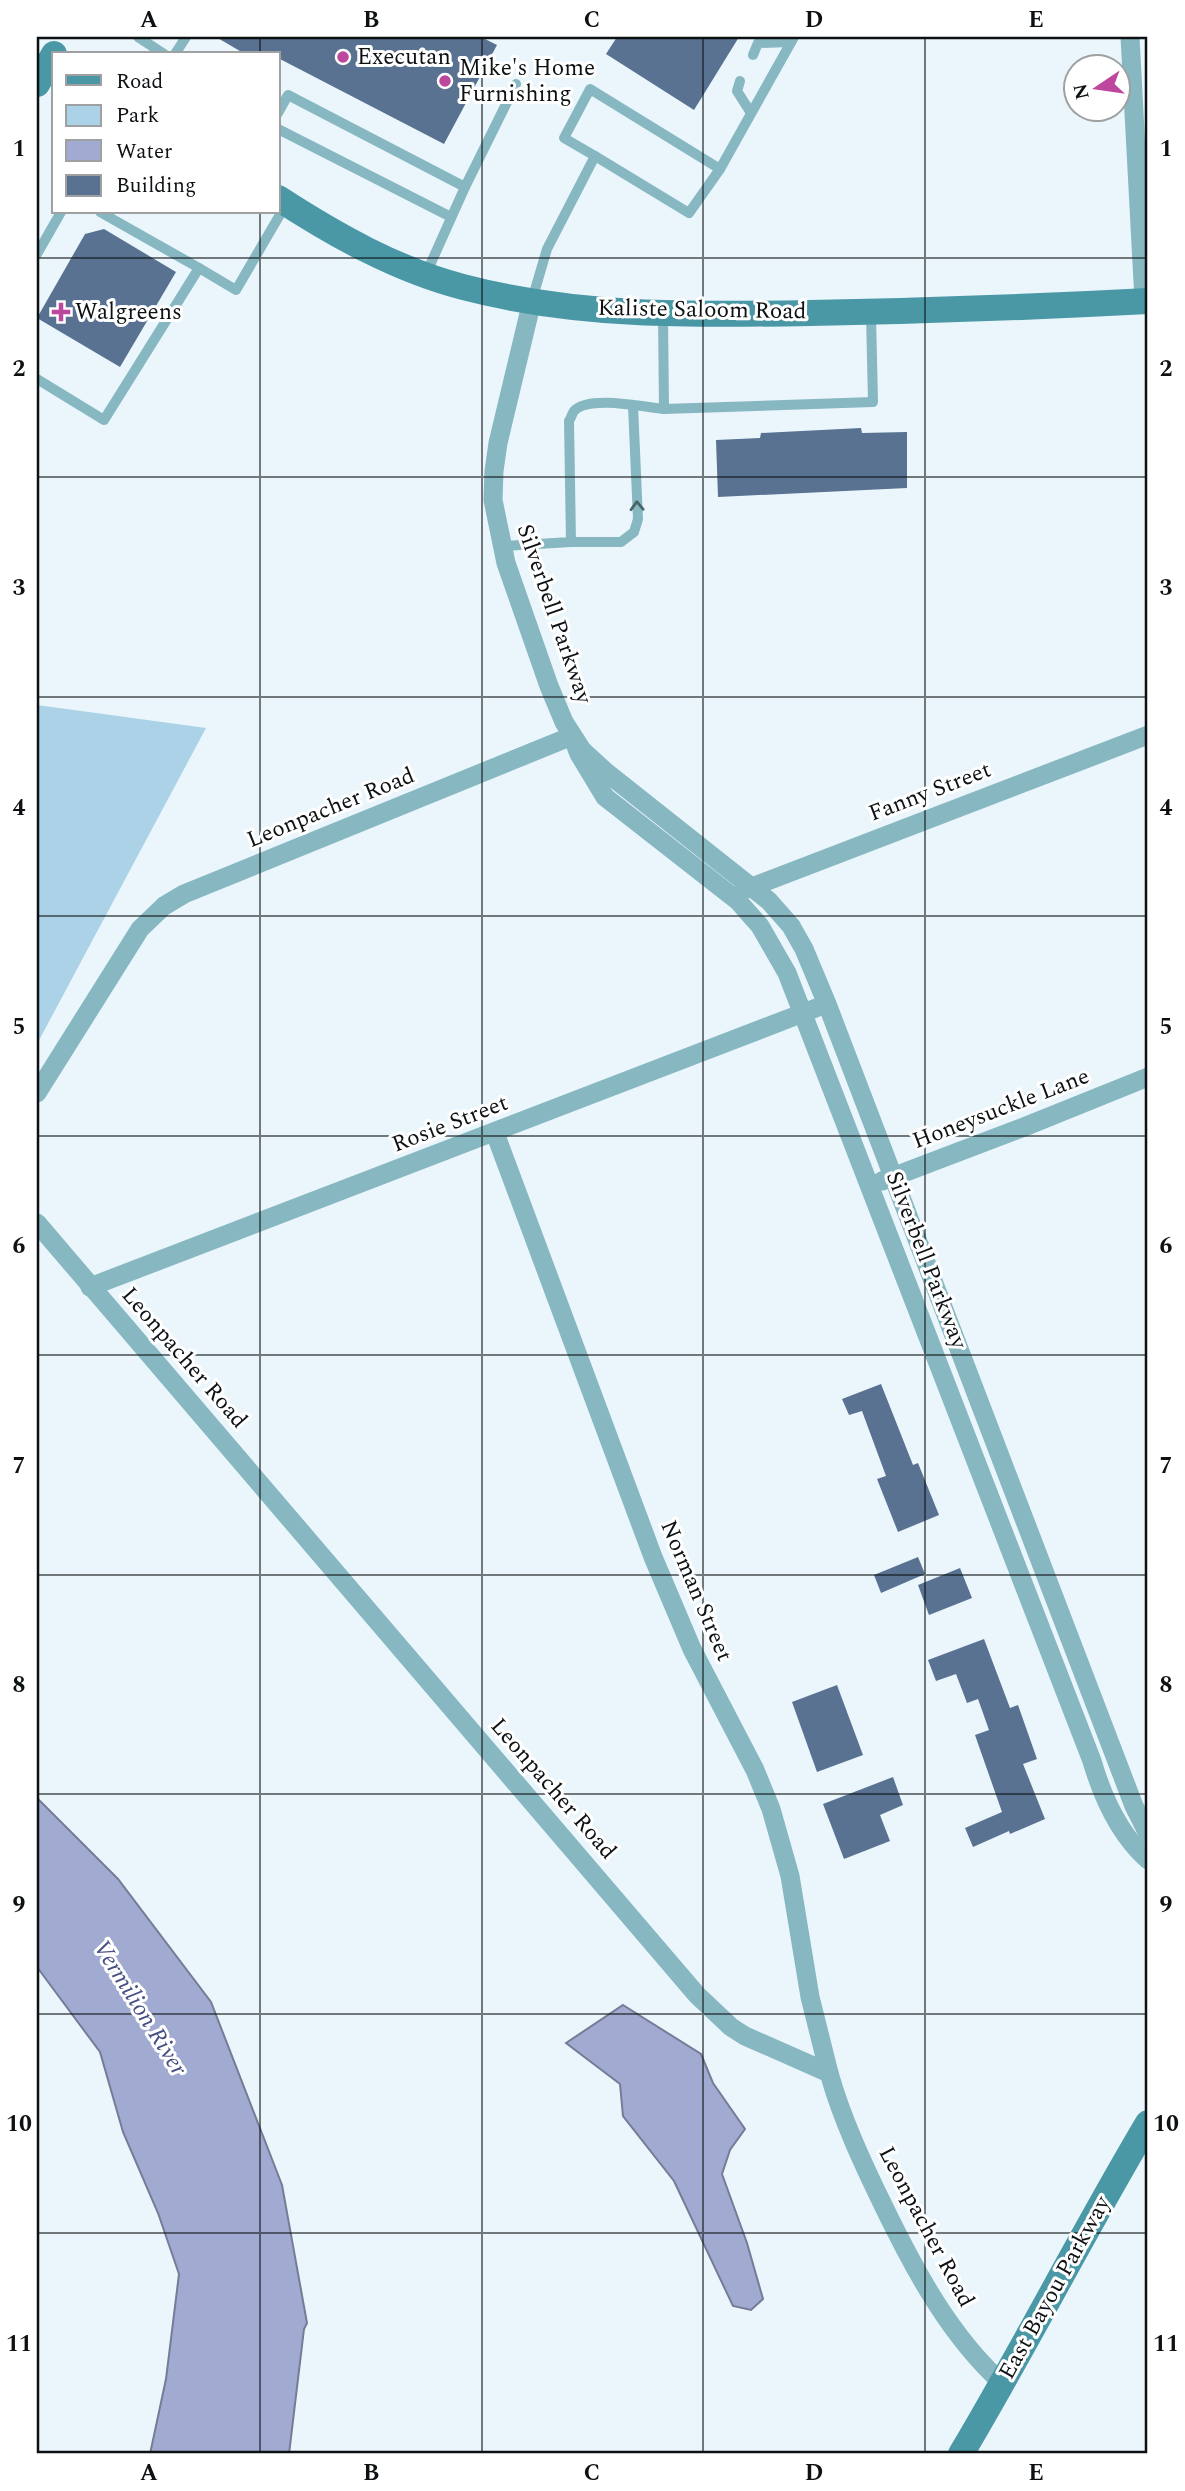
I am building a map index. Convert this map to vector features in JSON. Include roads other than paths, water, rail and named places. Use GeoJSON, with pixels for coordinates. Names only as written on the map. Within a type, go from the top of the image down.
{"type":"FeatureCollection","features":[{"type":"Feature","properties":{"kind":"main road"},"geometry":{"type":"LineString","coordinates":[[55,52],[64,37]]}},
{"type":"Feature","properties":{"kind":"main road","name":"Kaliste Saloom Road"},"geometry":{"type":"LineString","coordinates":[[283,201],[373,253],[462,287],[532,301],[622,312],[871,312],[1146,301]]}},
{"type":"Feature","properties":{"kind":"main road","name":"East Bayou Parkway"},"geometry":{"type":"LineString","coordinates":[[961,2454],[1003,2384],[1094,2214],[1148,2123]]}},
{"type":"Feature","properties":{"kind":"street"},"geometry":{"type":"LineString","coordinates":[[1129,37],[1146,301]]}},
{"type":"Feature","properties":{"kind":"street","name":"Silverbell Parkway"},"geometry":{"type":"LineString","coordinates":[[532,301],[494,471],[493,500],[502,546],[549,686],[579,754],[593,780],[613,805],[730,895],[760,926],[787,972],[1092,1761],[1101,1793],[1117,1823],[1148,1860]]}},
{"type":"Feature","properties":{"kind":"street","name":"Fanny Street"},"geometry":{"type":"LineString","coordinates":[[730,895],[1148,735]]}},
{"type":"Feature","properties":{"kind":"street","name":"Silverbell Parkway"},"geometry":{"type":"LineString","coordinates":[[572,736],[582,750],[616,781],[769,901],[791,926],[804,949],[1133,1807],[1148,1834]]}},
{"type":"Feature","properties":{"kind":"street","name":"Leonpacher Road"},"geometry":{"type":"LineString","coordinates":[[37,1093],[141,929],[164,906],[184,894],[572,736]]}},
{"type":"Feature","properties":{"kind":"street","name":"Rosie Street"},"geometry":{"type":"LineString","coordinates":[[90,1287],[827,1004]]}},
{"type":"Feature","properties":{"kind":"street","name":"Honeysuckle Lane"},"geometry":{"type":"LineString","coordinates":[[871,1185],[1148,1077]]}},
{"type":"Feature","properties":{"kind":"street","name":"Norman Street"},"geometry":{"type":"LineString","coordinates":[[495,1133],[653,1557],[692,1649],[755,1770],[771,1809],[790,1876],[810,1997],[829,2073]]}},
{"type":"Feature","properties":{"kind":"street","name":"Leonpacher Road"},"geometry":{"type":"LineString","coordinates":[[37,1223],[697,1995],[731,2027],[745,2036],[829,2073],[855,2144],[904,2248],[952,2327],[981,2365],[1003,2384]]}},
{"type":"Feature","properties":{"kind":"lane"},"geometry":{"type":"LineString","coordinates":[[138,37],[161,52]]}},
{"type":"Feature","properties":{"kind":"lane"},"geometry":{"type":"LineString","coordinates":[[176,52],[186,37]]}},
{"type":"Feature","properties":{"kind":"lane"},"geometry":{"type":"LineString","coordinates":[[753,55],[758,43],[793,39]]}},
{"type":"Feature","properties":{"kind":"lane"},"geometry":{"type":"LineString","coordinates":[[720,169],[590,89],[564,138],[689,213],[720,169],[793,39]]}},
{"type":"Feature","properties":{"kind":"lane"},"geometry":{"type":"LineString","coordinates":[[740,81],[737,91],[751,113]]}},
{"type":"Feature","properties":{"kind":"lane"},"geometry":{"type":"LineString","coordinates":[[425,274],[516,84]]}},
{"type":"Feature","properties":{"kind":"lane"},"geometry":{"type":"LineString","coordinates":[[280,109],[288,95],[465,187]]}},
{"type":"Feature","properties":{"kind":"lane"},"geometry":{"type":"LineString","coordinates":[[280,130],[451,217]]}},
{"type":"Feature","properties":{"kind":"lane"},"geometry":{"type":"LineString","coordinates":[[532,301],[547,248],[595,156]]}},
{"type":"Feature","properties":{"kind":"lane"},"geometry":{"type":"LineString","coordinates":[[37,254],[60,214]]}},
{"type":"Feature","properties":{"kind":"lane"},"geometry":{"type":"LineString","coordinates":[[104,214],[236,290],[276,214]]}},
{"type":"Feature","properties":{"kind":"lane"},"geometry":{"type":"LineString","coordinates":[[37,379],[104,420],[199,268]]}},
{"type":"Feature","properties":{"kind":"lane"},"geometry":{"type":"LineString","coordinates":[[571,542],[569,421],[575,411],[584,405],[596,403],[664,409],[873,402],[871,312]]}},
{"type":"Feature","properties":{"kind":"lane"},"geometry":{"type":"LineString","coordinates":[[663,314],[664,409]]}},
{"type":"Feature","properties":{"kind":"lane"},"geometry":{"type":"LineString","coordinates":[[502,546],[621,542],[634,532],[638,519],[633,406]]}},
{"type":"Feature","properties":{"kind":"water","name":"Vermilion River"},"geometry":{"type":"Polygon","coordinates":[[[37,1798],[118,1879],[211,2002],[282,2185],[307,2323],[304,2329],[289,2454],[150,2454],[166,2379],[179,2274],[158,2213],[123,2132],[100,2052],[37,1967],[37,1798]]]}},
{"type":"Feature","properties":{"kind":"water"},"geometry":{"type":"Polygon","coordinates":[[[623,2005],[701,2054],[713,2083],[745,2129],[730,2150],[722,2174],[747,2243],[763,2299],[751,2310],[733,2306],[674,2181],[623,2116],[620,2084],[566,2043],[623,2005]]]}},
{"type":"Feature","properties":{"kind":"place","name":"Executan"},"geometry":{"type":"Point","coordinates":[343,57]}},
{"type":"Feature","properties":{"kind":"place","name":"Mike's Home Furnishing"},"geometry":{"type":"Point","coordinates":[445,81]}},
{"type":"Feature","properties":{"kind":"place","name":"Walgreens"},"geometry":{"type":"Point","coordinates":[61,312]}}]}
